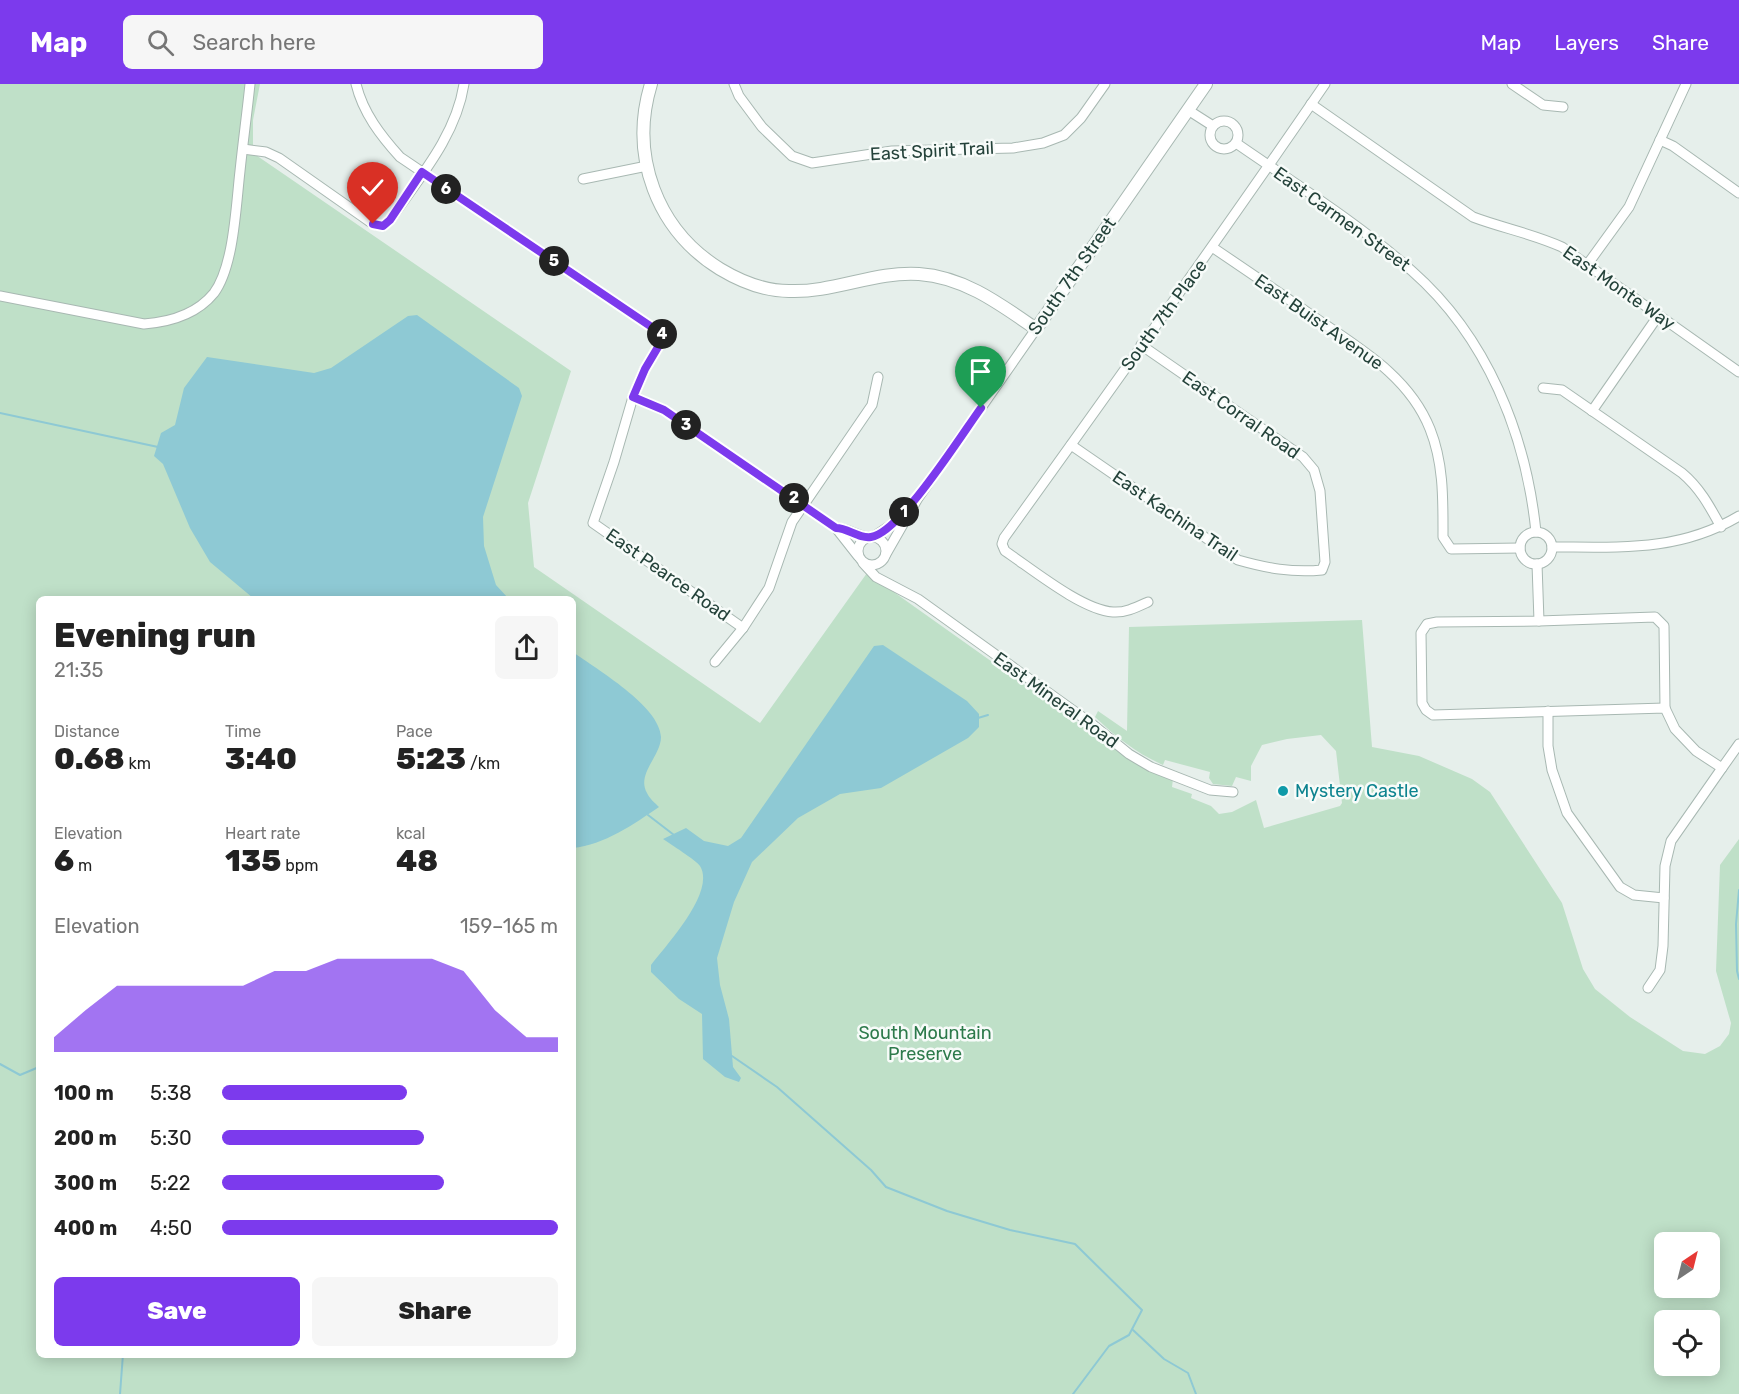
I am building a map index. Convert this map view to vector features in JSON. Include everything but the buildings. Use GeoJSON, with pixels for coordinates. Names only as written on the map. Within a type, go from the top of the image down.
{"type":"FeatureCollection","features":[{"type":"Feature","properties":{"kind":"street"},"geometry":{"type":"LineString","coordinates":[[0,296],[144,324],[165,321],[191,312],[201,305],[214,293],[223,275],[231,243],[250,84]]}},
{"type":"Feature","properties":{"kind":"street"},"geometry":{"type":"LineString","coordinates":[[356,84],[364,108],[383,138],[400,157],[662,334],[661,342],[645,369],[633,397]]}},
{"type":"Feature","properties":{"kind":"street"},"geometry":{"type":"LineString","coordinates":[[243,149],[266,152],[279,158],[373,224],[383,226],[390,220],[441,146],[456,118],[464,84]]}},
{"type":"Feature","properties":{"kind":"street"},"geometry":{"type":"LineString","coordinates":[[651,84],[644,132],[647,166],[655,195],[684,241],[705,260],[744,281],[785,291],[802,291],[899,274],[938,276],[982,292],[1036,329]]}},
{"type":"Feature","properties":{"kind":"street","name":"East Spirit Trail"},"geometry":{"type":"LineString","coordinates":[[734,84],[762,127],[792,156],[812,164],[892,151],[1043,144],[1064,135],[1082,118],[1105,84]]}},
{"type":"Feature","properties":{"kind":"street","name":"South 7th Street"},"geometry":{"type":"LineString","coordinates":[[883,558],[918,498],[1206,84]]}},
{"type":"Feature","properties":{"kind":"street","name":"South 7th Place"},"geometry":{"type":"LineString","coordinates":[[1148,602],[1121,612],[1092,608],[1005,551],[1002,544],[1004,538],[1212,247],[1325,84]]}},
{"type":"Feature","properties":{"kind":"street"},"geometry":{"type":"LineString","coordinates":[[1512,84],[1543,105],[1563,107]]}},
{"type":"Feature","properties":{"kind":"street"},"geometry":{"type":"LineString","coordinates":[[1587,265],[1629,207],[1686,84]]}},
{"type":"Feature","properties":{"kind":"street","name":"East Monte Way"},"geometry":{"type":"LineString","coordinates":[[1311,104],[1473,217],[1499,227],[1547,240],[1562,247],[1739,372]]}},
{"type":"Feature","properties":{"kind":"street","name":"East Carmen Street"},"geometry":{"type":"LineString","coordinates":[[1188,110],[1213,126],[1222,121],[1232,124],[1238,132],[1236,142],[1381,244],[1414,272],[1464,328],[1493,377],[1513,424],[1532,497],[1536,532]]}},
{"type":"Feature","properties":{"kind":"street"},"geometry":{"type":"LineString","coordinates":[[1213,126],[1210,136],[1215,145],[1225,149],[1236,142]]}},
{"type":"Feature","properties":{"kind":"street"},"geometry":{"type":"LineString","coordinates":[[1660,140],[1673,146],[1739,193]]}},
{"type":"Feature","properties":{"kind":"street"},"geometry":{"type":"LineString","coordinates":[[583,179],[647,166]]}},
{"type":"Feature","properties":{"kind":"street","name":"East Buist Avenue"},"geometry":{"type":"LineString","coordinates":[[1212,247],[1382,364],[1413,398],[1429,428],[1439,461],[1442,481],[1443,537],[1451,549],[1520,548]]}},
{"type":"Feature","properties":{"kind":"street"},"geometry":{"type":"LineString","coordinates":[[1592,411],[1658,316]]}},
{"type":"Feature","properties":{"kind":"street","name":"East Corral Road"},"geometry":{"type":"LineString","coordinates":[[1141,345],[1303,457],[1314,470],[1320,491],[1325,562],[1322,570]]}},
{"type":"Feature","properties":{"kind":"street"},"geometry":{"type":"LineString","coordinates":[[715,662],[743,628],[770,588],[792,522],[872,405],[878,377]]}},
{"type":"Feature","properties":{"kind":"street"},"geometry":{"type":"LineString","coordinates":[[1543,388],[1562,390],[1694,483],[1721,527]]}},
{"type":"Feature","properties":{"kind":"street","name":"East Mineral Road"},"geometry":{"type":"LineString","coordinates":[[633,397],[664,410],[836,528],[870,572],[882,581],[918,599],[1092,724],[1115,744],[1144,763],[1210,790],[1233,792]]}},
{"type":"Feature","properties":{"kind":"street","name":"East Pearce Road"},"geometry":{"type":"LineString","coordinates":[[633,397],[593,523],[743,628]]}},
{"type":"Feature","properties":{"kind":"street","name":"East Kachina Trail"},"geometry":{"type":"LineString","coordinates":[[1071,445],[1238,560],[1270,569],[1322,570]]}},
{"type":"Feature","properties":{"kind":"street","name":"South 7th Street"},"geometry":{"type":"LineString","coordinates":[[861,559],[859,544],[891,525],[918,498]]}},
{"type":"Feature","properties":{"kind":"street"},"geometry":{"type":"LineString","coordinates":[[1552,547],[1633,547],[1671,543],[1721,527],[1739,516]]}},
{"type":"Feature","properties":{"kind":"street","name":"East Mineral Road"},"geometry":{"type":"LineString","coordinates":[[836,528],[871,537]]}},
{"type":"Feature","properties":{"kind":"street"},"geometry":{"type":"LineString","coordinates":[[1536,532],[1541,532],[1549,538],[1552,547],[1550,556],[1537,564],[1527,561],[1520,548],[1527,535],[1536,532]]}},
{"type":"Feature","properties":{"kind":"street"},"geometry":{"type":"LineString","coordinates":[[871,537],[883,542],[883,558],[891,584]]}},
{"type":"Feature","properties":{"kind":"street"},"geometry":{"type":"LineString","coordinates":[[861,559],[872,566],[883,558]]}},
{"type":"Feature","properties":{"kind":"street"},"geometry":{"type":"LineString","coordinates":[[1537,564],[1539,621]]}},
{"type":"Feature","properties":{"kind":"street"},"geometry":{"type":"LineString","coordinates":[[1665,708],[1433,715],[1422,704],[1421,633],[1428,624],[1437,622],[1655,617],[1664,626],[1665,708],[1675,729],[1696,751],[1722,768]]}},
{"type":"Feature","properties":{"kind":"street"},"geometry":{"type":"LineString","coordinates":[[1548,711],[1548,746],[1552,770],[1567,813],[1620,887],[1634,895],[1664,898]]}},
{"type":"Feature","properties":{"kind":"street"},"geometry":{"type":"LineString","coordinates":[[1648,988],[1660,970],[1663,946],[1665,866],[1671,841],[1739,744]]}},
{"type":"Feature","properties":{"kind":"green space","name":"South Mountain Preserve"},"geometry":{"type":"Polygon","coordinates":[[[0,84],[260,84],[253,120],[253,153],[571,371],[528,503],[534,567],[760,723],[867,573],[1085,728],[1087,726],[1118,751],[1173,779],[1172,787],[1192,794],[1191,798],[1211,806],[1219,814],[1232,812],[1256,800],[1264,828],[1340,806],[1342,803],[1336,751],[1321,735],[1262,745],[1251,766],[1251,781],[1236,777],[1232,786],[1213,784],[1209,778],[1210,772],[1165,760],[1163,765],[1135,750],[1095,717],[1098,711],[1127,731],[1129,627],[1362,620],[1372,747],[1419,756],[1472,779],[1490,792],[1562,903],[1583,969],[1595,989],[1630,1017],[1683,1051],[1705,1054],[1720,1046],[1729,1034],[1731,1023],[1716,971],[1720,865],[1739,839],[1739,1394],[0,1394],[0,84]]]}},
{"type":"Feature","properties":{"kind":"water"},"geometry":{"type":"Polygon","coordinates":[[[417,315],[519,388],[522,396],[483,517],[484,546],[496,585],[506,596],[251,596],[210,562],[190,528],[163,464],[154,456],[161,433],[175,425],[184,388],[207,357],[314,373],[331,368],[408,316],[417,315]]]}},
{"type":"Feature","properties":{"kind":"water"},"geometry":{"type":"Polygon","coordinates":[[[883,645],[967,701],[979,714],[979,727],[968,738],[881,788],[840,794],[798,818],[752,862],[734,902],[717,958],[720,985],[729,1019],[733,1067],[741,1078],[739,1082],[725,1077],[703,1059],[702,1014],[679,999],[651,972],[651,965],[687,918],[701,890],[703,877],[698,863],[663,839],[686,828],[704,841],[728,846],[741,838],[874,646],[883,645]]]}},
{"type":"Feature","properties":{"kind":"water"},"geometry":{"type":"Polygon","coordinates":[[[576,654],[639,701],[658,725],[661,737],[644,786],[648,795],[659,807],[629,827],[585,846],[576,848],[576,654]]]}},
{"type":"Feature","properties":{"kind":"waterway"},"geometry":{"type":"LineString","coordinates":[[0,413],[158,447]]}},
{"type":"Feature","properties":{"kind":"waterway"},"geometry":{"type":"LineString","coordinates":[[978,718],[988,715]]}},
{"type":"Feature","properties":{"kind":"waterway"},"geometry":{"type":"LineString","coordinates":[[648,815],[674,835]]}},
{"type":"Feature","properties":{"kind":"waterway"},"geometry":{"type":"LineString","coordinates":[[1739,890],[1736,924],[1739,979]]}},
{"type":"Feature","properties":{"kind":"waterway"},"geometry":{"type":"LineString","coordinates":[[732,1056],[777,1087],[871,1170],[886,1187],[947,1211],[1010,1230],[1075,1244],[1142,1310],[1129,1335],[1109,1346],[1073,1394]]}},
{"type":"Feature","properties":{"kind":"waterway"},"geometry":{"type":"LineString","coordinates":[[0,1064],[20,1075],[36,1068]]}},
{"type":"Feature","properties":{"kind":"waterway"},"geometry":{"type":"LineString","coordinates":[[1133,1330],[1164,1359],[1188,1373],[1196,1394]]}},
{"type":"Feature","properties":{"kind":"waterway"},"geometry":{"type":"LineString","coordinates":[[120,1394],[123,1358]]}},
{"type":"Feature","properties":{"kind":"place","name":"Mystery Castle"},"geometry":{"type":"Point","coordinates":[1283,791]}},
{"type":"Feature","properties":{"kind":"route"},"geometry":{"type":"LineString","coordinates":[[373,224],[383,226],[390,220],[422,172],[662,334],[661,342],[645,369],[633,397],[664,410],[836,528],[842,528],[861,536],[873,537],[882,532],[918,498],[981,408]]}}]}
